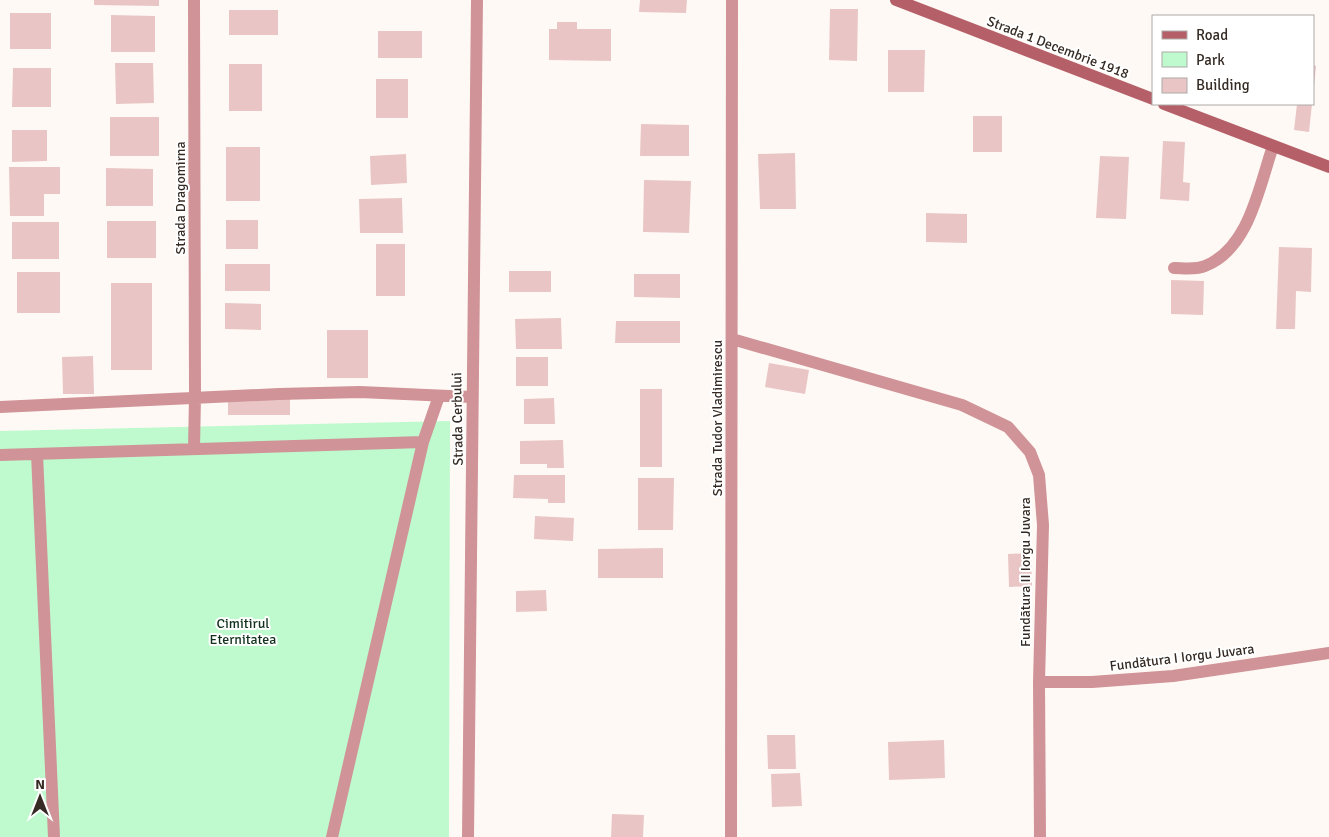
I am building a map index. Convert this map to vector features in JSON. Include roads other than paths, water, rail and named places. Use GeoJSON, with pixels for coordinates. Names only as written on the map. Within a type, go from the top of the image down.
{"type":"FeatureCollection","features":[{"type":"Feature","properties":{"kind":"main road","name":"Strada 1 Decembrie 1918"},"geometry":{"type":"LineString","coordinates":[[896,0],[1152,99]]}},
{"type":"Feature","properties":{"kind":"main road"},"geometry":{"type":"LineString","coordinates":[[1167,105],[1329,167]]}},
{"type":"Feature","properties":{"kind":"street","name":"Strada Dragomirna"},"geometry":{"type":"LineString","coordinates":[[194,0],[194,449]]}},
{"type":"Feature","properties":{"kind":"street","name":"Strada Cerbului"},"geometry":{"type":"LineString","coordinates":[[468,837],[473,467],[471,397],[477,0]]}},
{"type":"Feature","properties":{"kind":"street","name":"Strada Tudor Vladimirescu"},"geometry":{"type":"LineString","coordinates":[[732,0],[732,837]]}},
{"type":"Feature","properties":{"kind":"street"},"geometry":{"type":"LineString","coordinates":[[1174,268],[1203,267],[1223,257],[1233,247],[1242,232],[1273,146]]}},
{"type":"Feature","properties":{"kind":"street","name":"Fundătura II Iorgu Juvara"},"geometry":{"type":"LineString","coordinates":[[732,339],[962,405],[1008,427],[1030,452],[1038,475],[1042,498],[1043,525],[1039,682],[1040,837]]}},
{"type":"Feature","properties":{"kind":"street"},"geometry":{"type":"LineString","coordinates":[[0,407],[195,396],[360,392],[471,397]]}},
{"type":"Feature","properties":{"kind":"street"},"geometry":{"type":"LineString","coordinates":[[332,837],[424,442],[439,396]]}},
{"type":"Feature","properties":{"kind":"street"},"geometry":{"type":"LineString","coordinates":[[0,455],[424,442]]}},
{"type":"Feature","properties":{"kind":"street"},"geometry":{"type":"LineString","coordinates":[[37,454],[54,837]]}},
{"type":"Feature","properties":{"kind":"street","name":"Fundătura I Iorgu Juvara"},"geometry":{"type":"LineString","coordinates":[[1039,682],[1092,682],[1173,676],[1329,653]]}},
{"type":"Feature","properties":{"kind":"park label","name":"Cimitirul Eternitatea"},"geometry":{"type":"Point","coordinates":[243,632]}}]}
